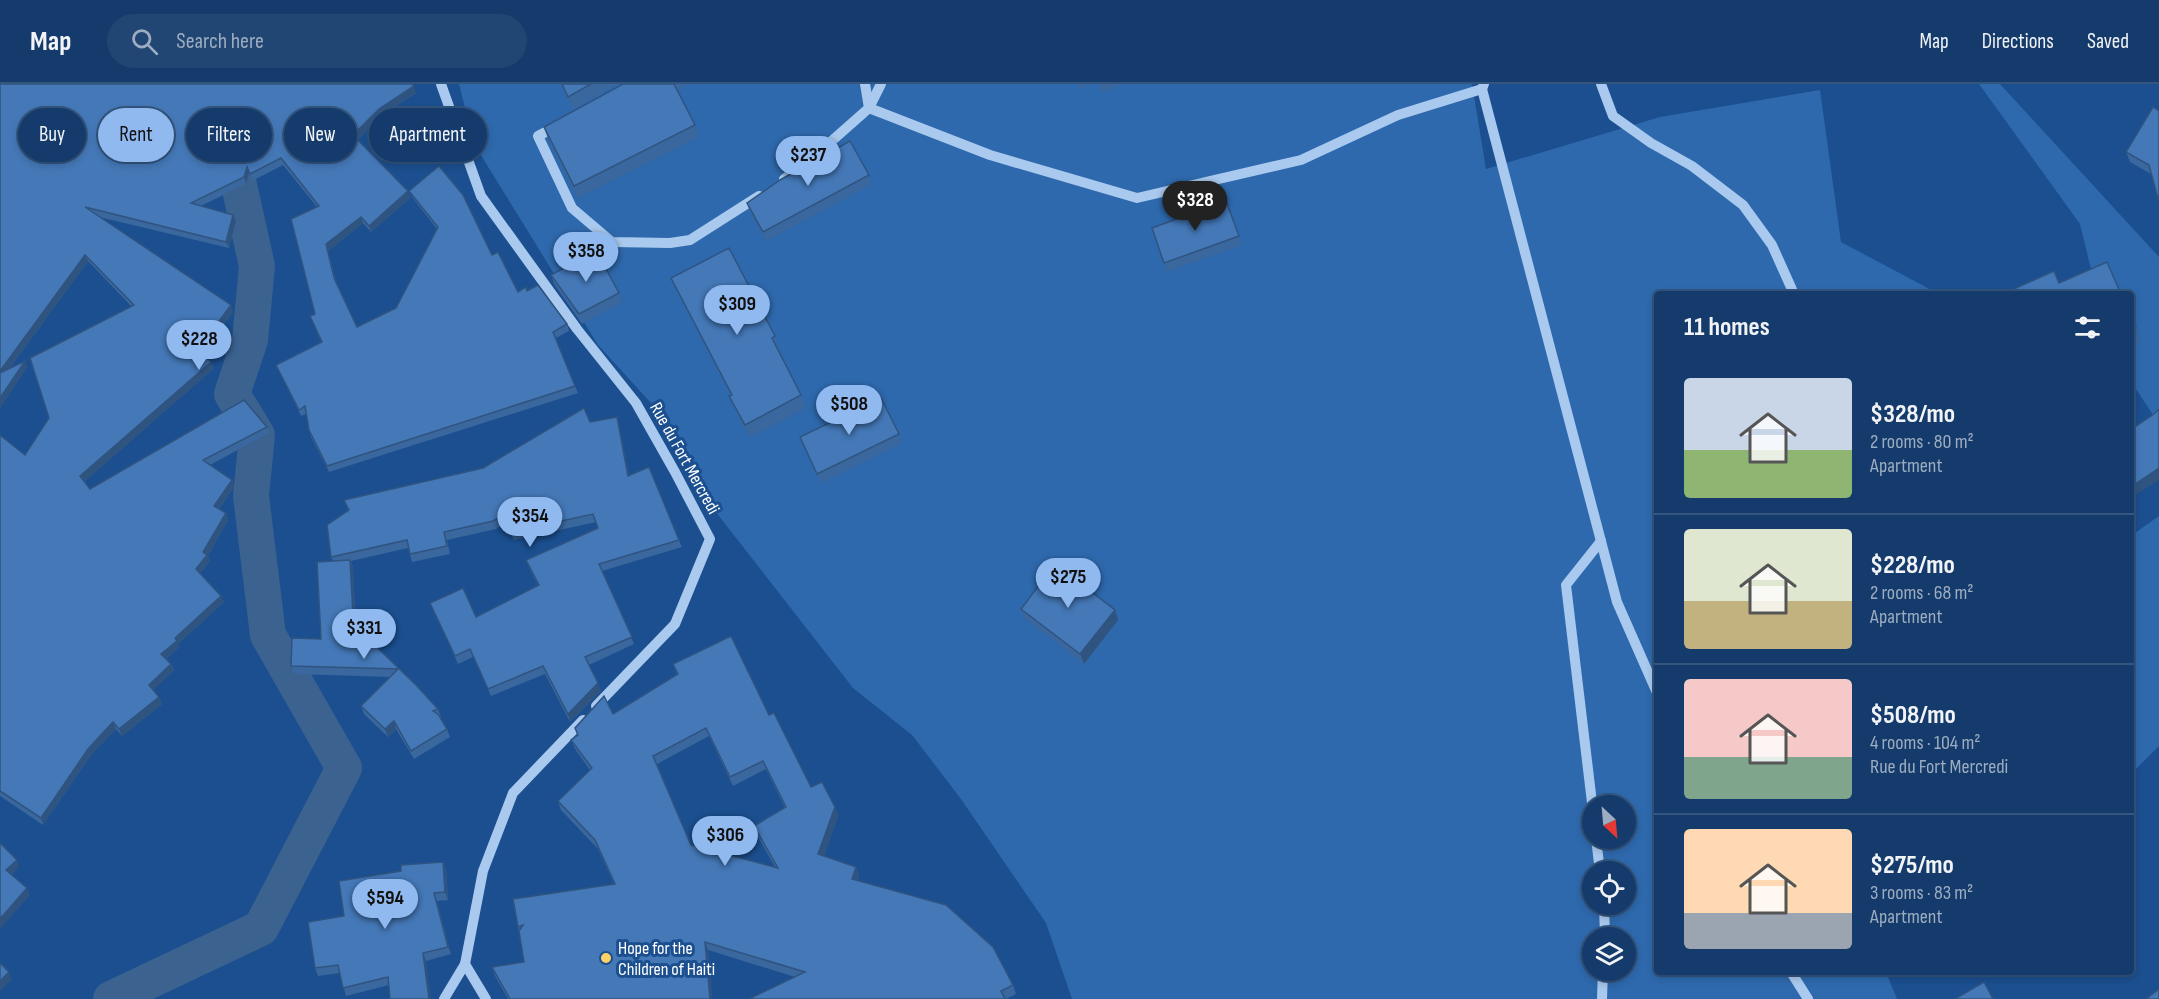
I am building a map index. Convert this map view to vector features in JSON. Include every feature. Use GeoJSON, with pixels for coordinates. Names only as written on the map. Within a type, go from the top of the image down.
{"type":"FeatureCollection","features":[{"type":"Feature","properties":{"kind":"street","name":"Rue du Fort Mercredi"},"geometry":{"type":"LineString","coordinates":[[441,84],[481,196],[577,329],[636,403],[710,539],[675,624],[513,793],[483,871],[465,964],[444,999]]}},
{"type":"Feature","properties":{"kind":"street"},"geometry":{"type":"LineString","coordinates":[[865,84],[869,108]]}},
{"type":"Feature","properties":{"kind":"street"},"geometry":{"type":"LineString","coordinates":[[566,120],[538,136],[572,208],[612,242],[670,243],[690,240],[742,208],[809,161],[869,108],[881,84]]}},
{"type":"Feature","properties":{"kind":"street"},"geometry":{"type":"LineString","coordinates":[[1601,84],[1613,116],[1651,143],[1692,166],[1743,205],[1772,245],[1793,291]]}},
{"type":"Feature","properties":{"kind":"street"},"geometry":{"type":"LineString","coordinates":[[869,108],[990,155],[1137,198],[1301,160],[1398,115],[1483,87],[1617,602],[1654,686]]}},
{"type":"Feature","properties":{"kind":"street"},"geometry":{"type":"LineString","coordinates":[[1591,795],[1566,585],[1601,541]]}},
{"type":"Feature","properties":{"kind":"street"},"geometry":{"type":"LineString","coordinates":[[465,964],[486,999]]}},
{"type":"Feature","properties":{"kind":"street"},"geometry":{"type":"LineString","coordinates":[[1793,975],[1808,999]]}},
{"type":"Feature","properties":{"kind":"street"},"geometry":{"type":"LineString","coordinates":[[1602,999],[1603,981]]}},
{"type":"Feature","properties":{"kind":"shaded area"},"geometry":{"type":"Polygon","coordinates":[[[459,84],[1472,84],[1486,169],[1660,117],[1820,90],[1841,242],[1933,291],[1654,291],[1654,975],[1887,975],[1897,999],[1072,999],[1046,923],[961,799],[912,735],[853,688],[708,502],[672,426],[598,345],[485,162],[487,162],[487,108],[465,108],[459,84]]]}},
{"type":"Feature","properties":{"kind":"shaded area"},"geometry":{"type":"Polygon","coordinates":[[[1979,84],[2000,84],[2159,257],[2159,424],[2134,386],[2134,291],[2096,291],[2080,224],[1979,84]]]}},
{"type":"Feature","properties":{"kind":"shaded area"},"geometry":{"type":"Polygon","coordinates":[[[2159,516],[2159,746],[2134,771],[2134,534],[2159,516]]]}},
{"type":"Feature","properties":{"kind":"building"},"geometry":{"type":"Polygon","coordinates":[[[0,84],[412,84],[414,86],[381,108],[369,108],[369,119],[357,131],[357,108],[284,108],[284,162],[281,158],[250,174],[247,167],[244,177],[191,203],[233,215],[226,242],[85,207],[231,305],[199,348],[211,362],[80,476],[90,489],[244,400],[267,427],[203,460],[232,480],[214,506],[226,513],[203,552],[207,555],[196,569],[221,596],[161,654],[171,664],[149,685],[159,697],[119,729],[113,722],[88,749],[41,818],[0,791],[0,435],[25,455],[49,418],[30,358],[134,305],[85,255],[0,371],[0,84]]]}},
{"type":"Feature","properties":{"kind":"building"},"geometry":{"type":"Polygon","coordinates":[[[562,84],[591,84],[568,97],[562,84]]]}},
{"type":"Feature","properties":{"kind":"building"},"geometry":{"type":"Polygon","coordinates":[[[623,84],[674,84],[695,125],[574,186],[544,127],[623,84]]]}},
{"type":"Feature","properties":{"kind":"building"},"geometry":{"type":"Polygon","coordinates":[[[2153,107],[2159,111],[2159,202],[2149,165],[2126,152],[2153,107]]]}},
{"type":"Feature","properties":{"kind":"building"},"geometry":{"type":"Polygon","coordinates":[[[357,139],[369,151],[369,162],[380,162],[408,191],[369,226],[361,217],[326,244],[334,278],[357,327],[396,308],[438,227],[409,191],[439,166],[463,195],[492,255],[498,252],[518,292],[526,287],[527,291],[538,285],[567,324],[553,332],[575,386],[327,466],[309,430],[305,406],[299,410],[276,365],[322,342],[310,316],[315,314],[291,219],[319,206],[284,162],[357,162],[357,139]]]}},
{"type":"Feature","properties":{"kind":"building"},"geometry":{"type":"Polygon","coordinates":[[[850,141],[869,175],[763,232],[747,203],[780,180],[850,141]]]}},
{"type":"Feature","properties":{"kind":"building"},"geometry":{"type":"Polygon","coordinates":[[[1226,201],[1239,236],[1164,263],[1152,228],[1226,201]]]}},
{"type":"Feature","properties":{"kind":"building"},"geometry":{"type":"Polygon","coordinates":[[[729,248],[775,336],[772,338],[801,395],[745,425],[729,396],[732,395],[671,278],[729,248]]]}},
{"type":"Feature","properties":{"kind":"building"},"geometry":{"type":"Polygon","coordinates":[[[596,250],[619,293],[579,314],[551,275],[596,250]]]}},
{"type":"Feature","properties":{"kind":"building"},"geometry":{"type":"Polygon","coordinates":[[[2107,262],[2120,291],[2009,291],[2054,271],[2059,283],[2107,262]]]}},
{"type":"Feature","properties":{"kind":"building"},"geometry":{"type":"Polygon","coordinates":[[[25,361],[0,398],[0,373],[25,361]]]}},
{"type":"Feature","properties":{"kind":"building"},"geometry":{"type":"Polygon","coordinates":[[[881,398],[899,434],[817,474],[800,437],[881,398]]]}},
{"type":"Feature","properties":{"kind":"building"},"geometry":{"type":"Polygon","coordinates":[[[584,408],[590,422],[617,417],[628,476],[649,467],[679,540],[599,564],[632,637],[585,657],[598,683],[568,714],[543,666],[488,689],[470,649],[455,656],[430,603],[463,588],[476,617],[539,585],[526,560],[598,528],[593,514],[511,532],[502,516],[493,521],[444,532],[447,546],[410,554],[407,540],[331,557],[327,525],[349,510],[344,500],[483,468],[584,408]]]}},
{"type":"Feature","properties":{"kind":"building"},"geometry":{"type":"Polygon","coordinates":[[[2159,409],[2159,468],[2134,485],[2134,428],[2159,409]]]}},
{"type":"Feature","properties":{"kind":"building"},"geometry":{"type":"Polygon","coordinates":[[[350,560],[354,634],[360,631],[416,685],[438,709],[433,711],[438,714],[447,729],[411,751],[394,721],[385,729],[361,706],[398,669],[291,666],[292,638],[321,639],[317,562],[350,560]]]}},
{"type":"Feature","properties":{"kind":"building"},"geometry":{"type":"Polygon","coordinates":[[[1055,564],[1115,610],[1080,654],[1021,609],[1055,564]]]}},
{"type":"Feature","properties":{"kind":"building"},"geometry":{"type":"Polygon","coordinates":[[[731,636],[769,715],[774,713],[811,787],[822,782],[835,807],[818,854],[856,867],[852,879],[946,905],[993,947],[1013,985],[1001,991],[1005,999],[749,999],[805,972],[705,942],[710,999],[510,999],[492,967],[524,962],[519,931],[523,925],[518,927],[513,899],[615,884],[595,840],[558,801],[592,768],[571,740],[578,735],[575,728],[604,696],[613,714],[678,674],[673,664],[731,636]],[[706,728],[653,756],[691,845],[778,868],[754,826],[786,807],[763,761],[730,777],[706,728]]]}},
{"type":"Feature","properties":{"kind":"building"},"geometry":{"type":"Polygon","coordinates":[[[0,843],[17,860],[6,870],[27,888],[0,919],[0,843]]]}},
{"type":"Feature","properties":{"kind":"building"},"geometry":{"type":"Polygon","coordinates":[[[443,862],[445,892],[434,893],[448,947],[423,953],[429,999],[390,999],[388,977],[343,988],[338,965],[315,968],[308,922],[344,916],[339,881],[401,871],[401,865],[443,862]]]}},
{"type":"Feature","properties":{"kind":"building"},"geometry":{"type":"Polygon","coordinates":[[[0,963],[9,972],[0,981],[0,963]]]}},
{"type":"Feature","properties":{"kind":"building"},"geometry":{"type":"Polygon","coordinates":[[[1984,982],[1993,999],[1955,999],[1984,982]]]}},
{"type":"Feature","properties":{"kind":"building"},"geometry":{"type":"Polygon","coordinates":[[[2159,989],[2159,999],[2146,999],[2159,989]]]}},
{"type":"Feature","properties":{"kind":"waterway"},"geometry":{"type":"LineString","coordinates":[[111,999],[261,928],[344,768],[268,635],[251,496],[257,435],[232,394],[250,340],[257,266],[231,149],[241,84]]}},
{"type":"Feature","properties":{"kind":"place","name":"Hope for the Children of Haiti"},"geometry":{"type":"Point","coordinates":[606,958]}}]}
